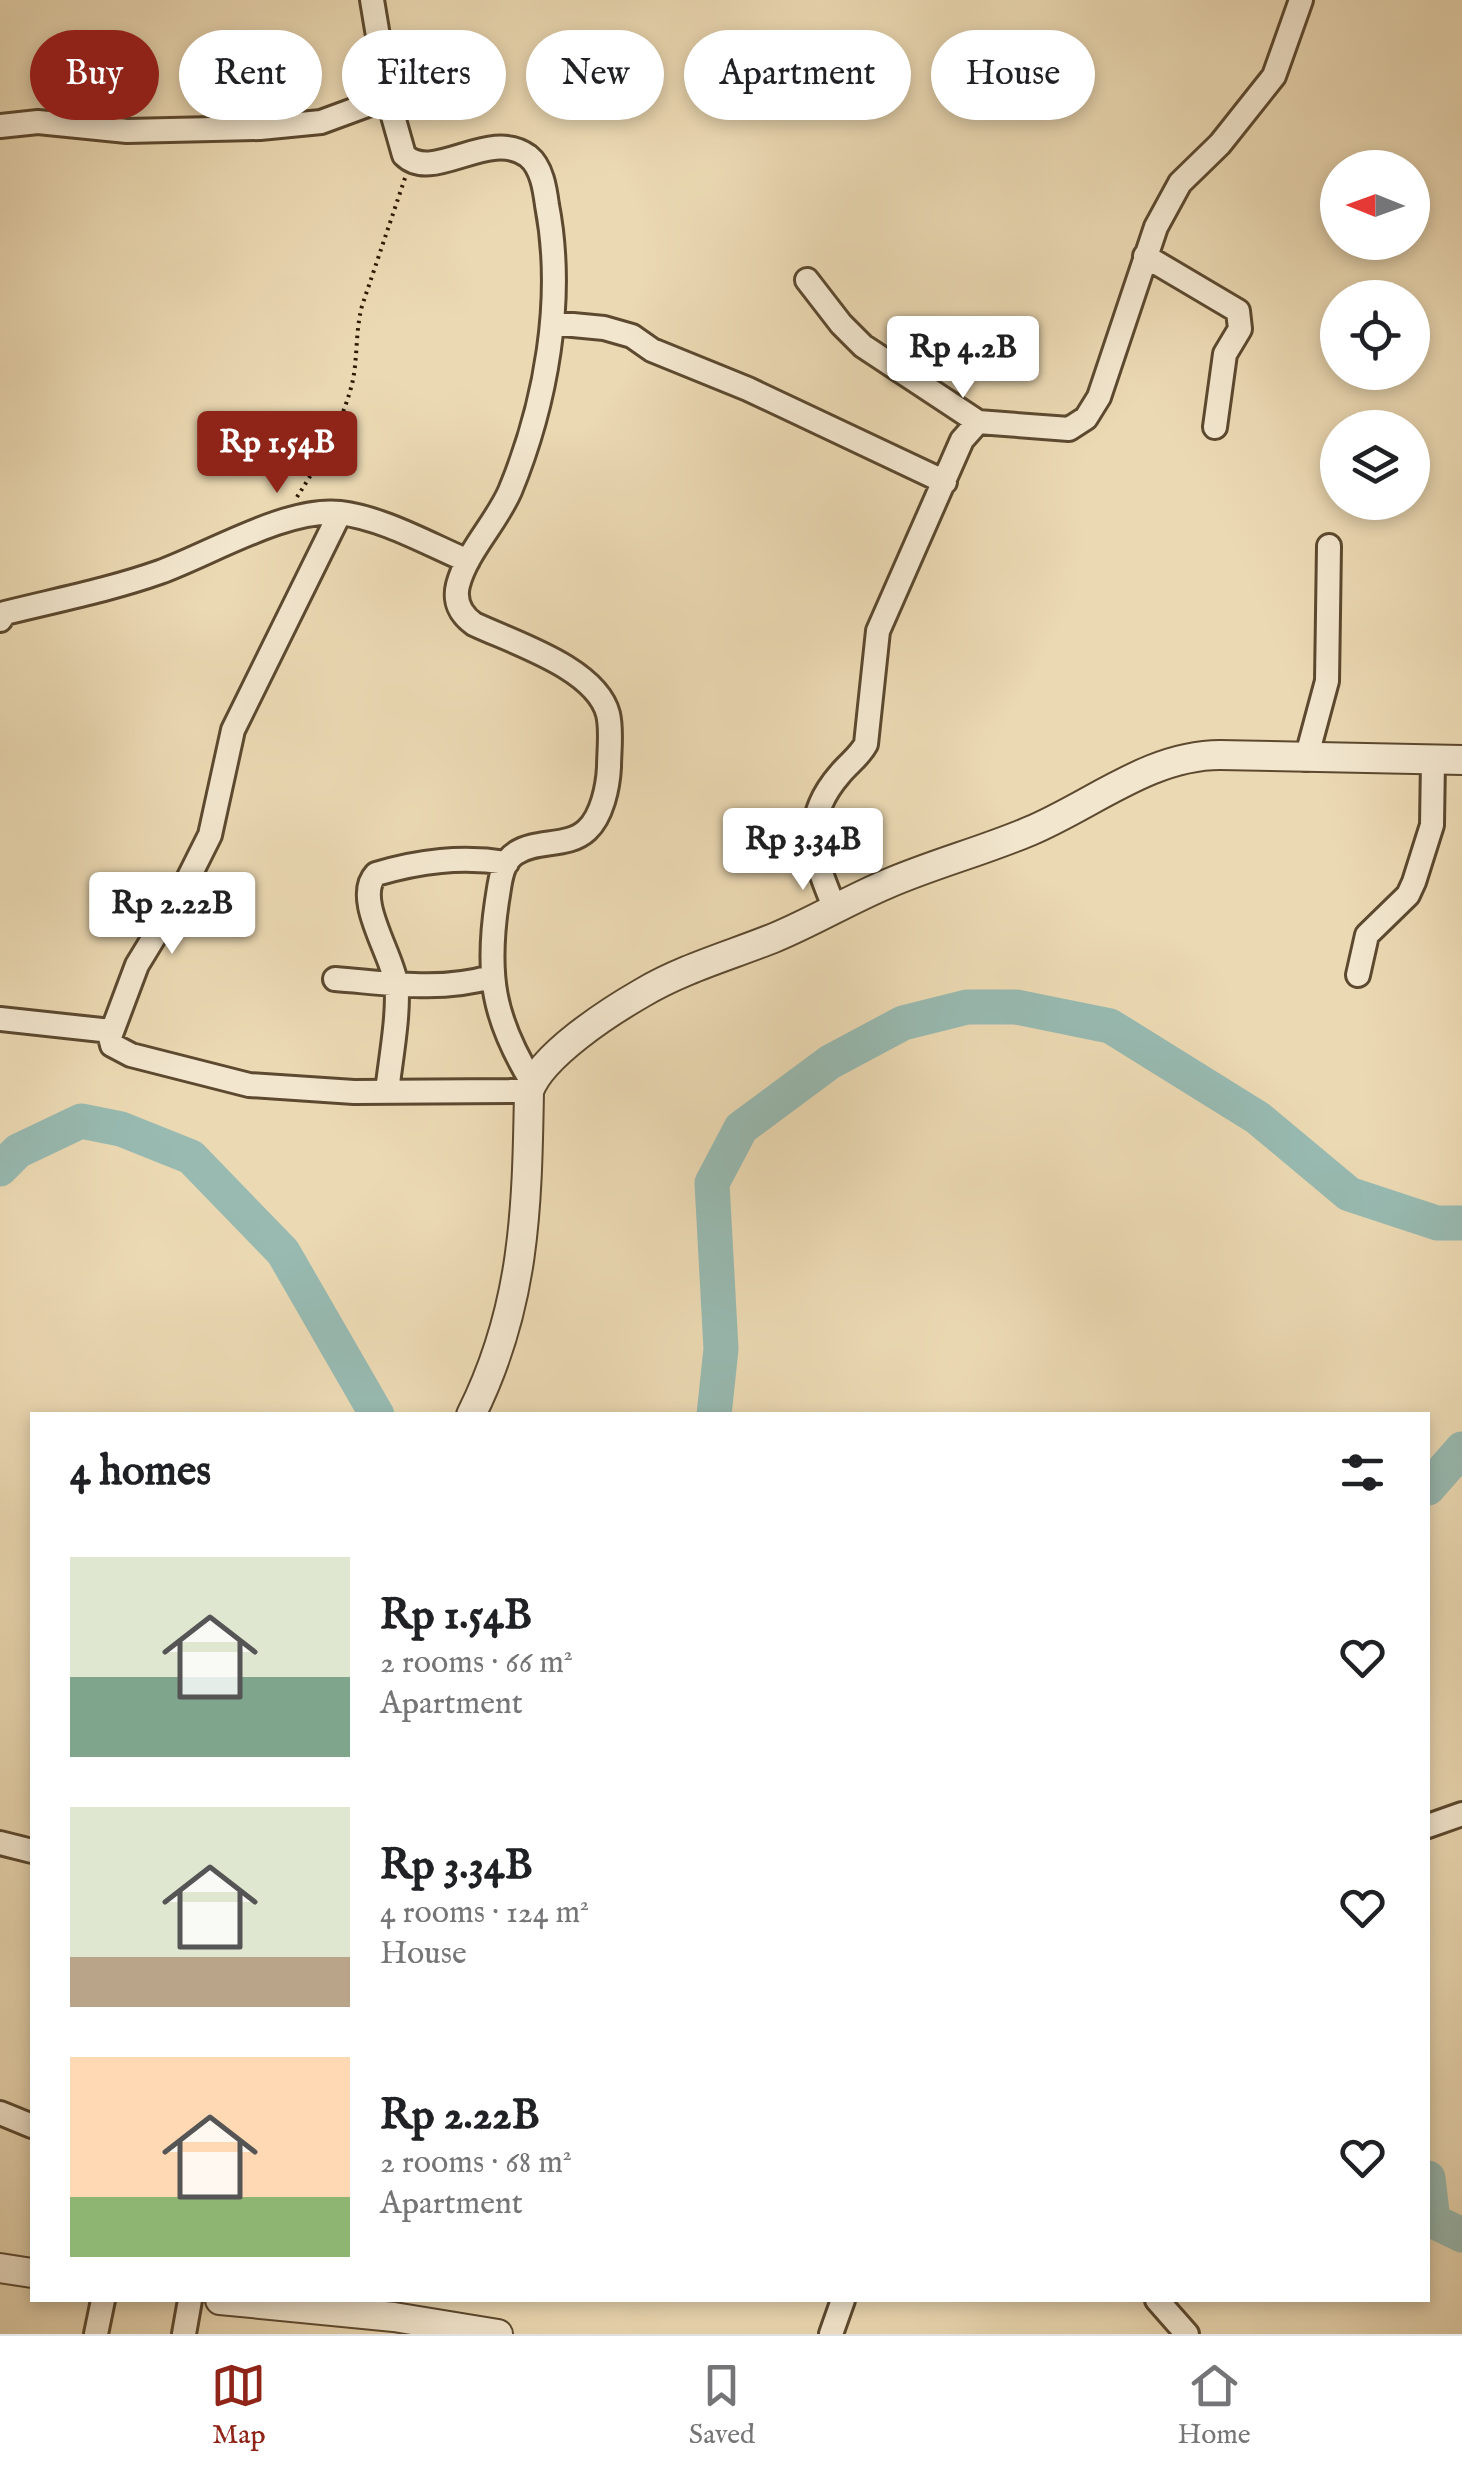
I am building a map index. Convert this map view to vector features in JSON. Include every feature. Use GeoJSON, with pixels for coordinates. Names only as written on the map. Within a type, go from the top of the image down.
{"type":"FeatureCollection","features":[{"type":"Feature","properties":{"kind":"street"},"geometry":{"type":"LineString","coordinates":[[372,0],[377,30]]}},
{"type":"Feature","properties":{"kind":"street"},"geometry":{"type":"LineString","coordinates":[[807,280],[863,346],[978,422],[1078,426],[1099,397],[1156,227],[1180,183],[1220,144],[1274,76],[1301,0]]}},
{"type":"Feature","properties":{"kind":"street"},"geometry":{"type":"LineString","coordinates":[[0,126],[38,122],[127,131],[260,128],[321,122],[342,114]]}},
{"type":"Feature","properties":{"kind":"street"},"geometry":{"type":"LineString","coordinates":[[394,120],[399,144],[410,161],[438,162],[501,147],[528,156],[544,185],[550,216],[552,323],[538,398],[510,489],[492,526],[468,561],[456,599],[465,618],[585,678],[602,696],[610,718],[608,773],[601,808],[590,828],[570,840],[515,853],[502,871],[492,935],[491,978],[516,1055],[531,1087],[528,1182],[520,1264],[508,1326],[492,1374],[473,1412]]}},
{"type":"Feature","properties":{"kind":"street"},"geometry":{"type":"LineString","coordinates":[[1145,256],[1238,311],[1240,329],[1225,354],[1215,427]]}},
{"type":"Feature","properties":{"kind":"street"},"geometry":{"type":"LineString","coordinates":[[552,323],[604,328],[632,336],[652,350],[748,389],[945,482]]}},
{"type":"Feature","properties":{"kind":"street"},"geometry":{"type":"LineString","coordinates":[[835,909],[814,857],[817,809],[866,744],[878,631],[962,440],[978,422]]}},
{"type":"Feature","properties":{"kind":"street"},"geometry":{"type":"LineString","coordinates":[[2,615],[160,572],[297,517],[340,513],[387,527],[468,561]]}},
{"type":"Feature","properties":{"kind":"street"},"geometry":{"type":"LineString","coordinates":[[340,513],[233,730],[210,835],[138,965],[112,1031],[112,1045],[226,1080],[316,1090],[531,1087]]}},
{"type":"Feature","properties":{"kind":"street"},"geometry":{"type":"LineString","coordinates":[[1306,759],[1327,681],[1329,546]]}},
{"type":"Feature","properties":{"kind":"street"},"geometry":{"type":"LineString","coordinates":[[531,1087],[553,1056],[641,993],[902,878],[1044,825],[1162,766],[1204,755],[1462,760]]}},
{"type":"Feature","properties":{"kind":"street"},"geometry":{"type":"LineString","coordinates":[[1358,975],[1360,951],[1367,935],[1408,896],[1414,882],[1432,824],[1434,760]]}},
{"type":"Feature","properties":{"kind":"street"},"geometry":{"type":"LineString","coordinates":[[387,1092],[397,985],[372,914],[368,898],[370,881],[376,874],[430,861],[462,858],[507,863]]}},
{"type":"Feature","properties":{"kind":"street"},"geometry":{"type":"LineString","coordinates":[[335,980],[441,986],[491,978]]}},
{"type":"Feature","properties":{"kind":"street"},"geometry":{"type":"LineString","coordinates":[[0,1018],[112,1031]]}},
{"type":"Feature","properties":{"kind":"street"},"geometry":{"type":"LineString","coordinates":[[1430,1825],[1462,1814]]}},
{"type":"Feature","properties":{"kind":"street"},"geometry":{"type":"LineString","coordinates":[[0,1843],[30,1850]]}},
{"type":"Feature","properties":{"kind":"street"},"geometry":{"type":"LineString","coordinates":[[0,2113],[30,2125]]}},
{"type":"Feature","properties":{"kind":"street"},"geometry":{"type":"LineString","coordinates":[[0,2268],[30,2273]]}},
{"type":"Feature","properties":{"kind":"street"},"geometry":{"type":"LineString","coordinates":[[96,2334],[103,2302]]}},
{"type":"Feature","properties":{"kind":"street"},"geometry":{"type":"LineString","coordinates":[[184,2334],[190,2302]]}},
{"type":"Feature","properties":{"kind":"street"},"geometry":{"type":"LineString","coordinates":[[258,2302],[411,2310],[498,2334]]}},
{"type":"Feature","properties":{"kind":"street"},"geometry":{"type":"LineString","coordinates":[[830,2334],[843,2302]]}},
{"type":"Feature","properties":{"kind":"street"},"geometry":{"type":"LineString","coordinates":[[1160,2302],[1187,2334]]}},
{"type":"Feature","properties":{"kind":"path"},"geometry":{"type":"LineString","coordinates":[[281,522],[308,480],[344,409],[353,382],[362,306],[410,161]]}},
{"type":"Feature","properties":{"kind":"waterway"},"geometry":{"type":"LineString","coordinates":[[714,1412],[721,1349],[712,1183],[741,1128],[830,1062],[903,1023],[967,1007],[1016,1007],[1110,1026],[1258,1118],[1349,1194],[1437,1223],[1462,1223]]}},
{"type":"Feature","properties":{"kind":"waterway"},"geometry":{"type":"LineString","coordinates":[[0,1169],[18,1151],[81,1121],[121,1129],[191,1157],[283,1252],[375,1412]]}},
{"type":"Feature","properties":{"kind":"waterway"},"geometry":{"type":"LineString","coordinates":[[1430,1486],[1462,1449]]}},
{"type":"Feature","properties":{"kind":"waterway"},"geometry":{"type":"LineString","coordinates":[[1430,2195],[1433,2221],[1462,2235]]}}]}
